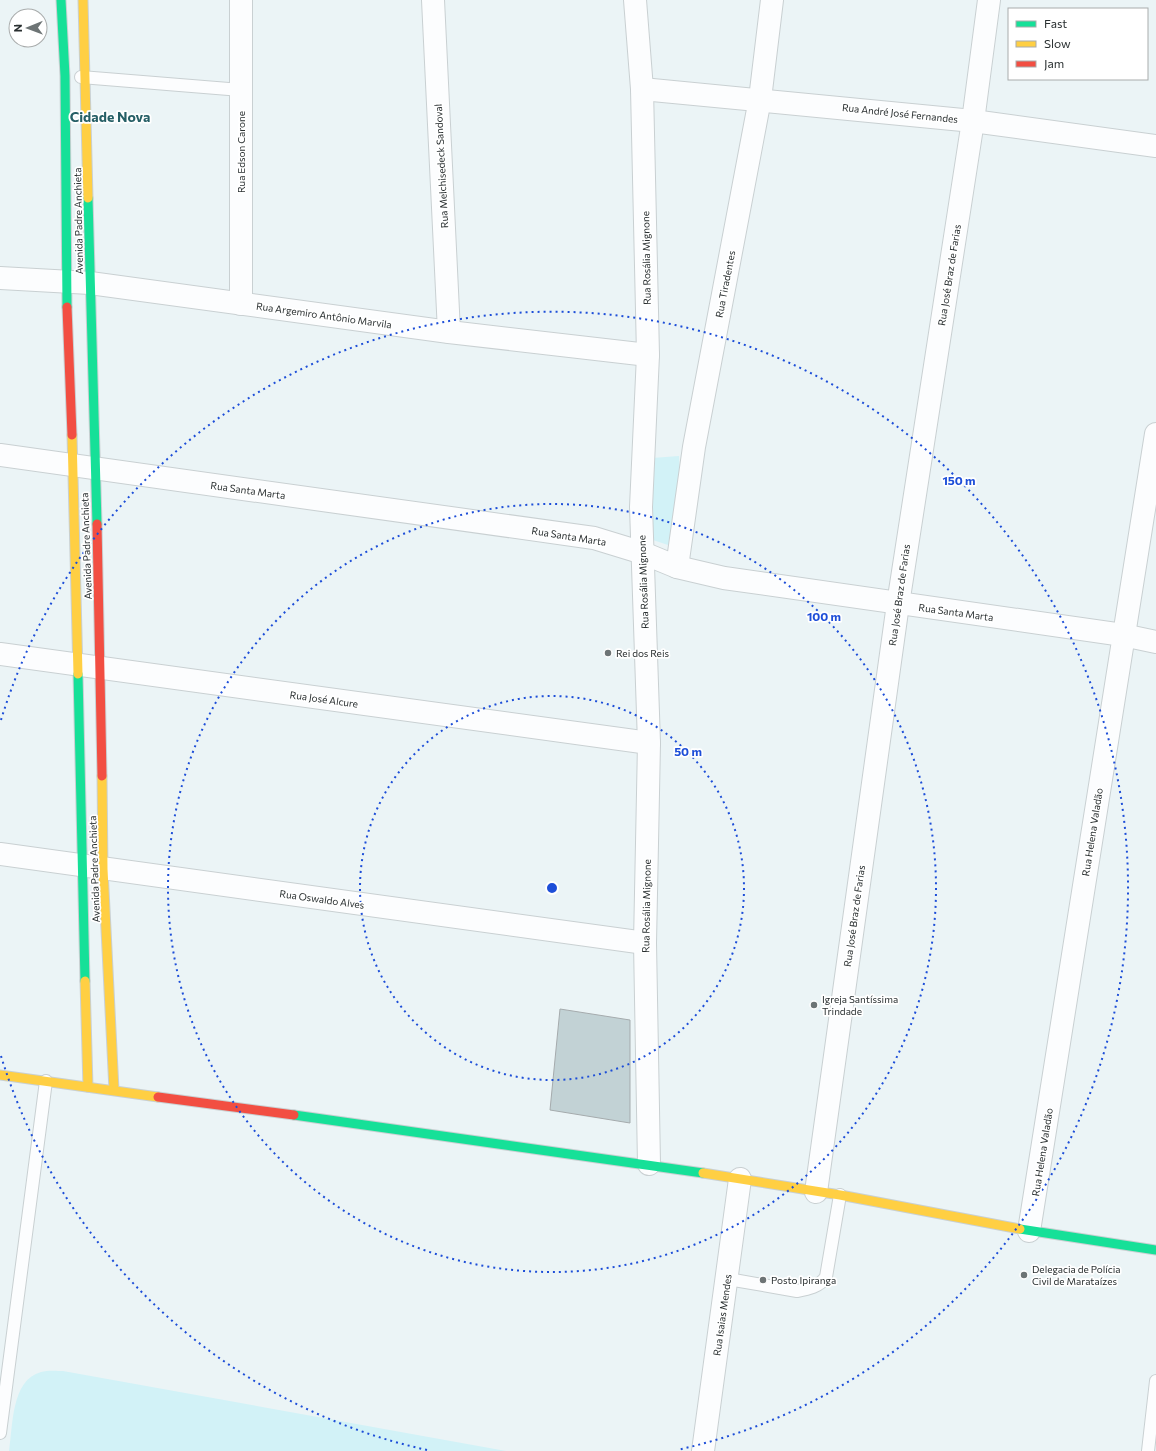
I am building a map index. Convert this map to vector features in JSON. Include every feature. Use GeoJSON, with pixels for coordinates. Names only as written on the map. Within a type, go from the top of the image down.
{"type":"FeatureCollection","features":[{"type":"Feature","properties":{"kind":"street","name":"Avenida Padre Anchieta"},"geometry":{"type":"LineString","coordinates":[[61,0],[65,76],[66,282],[73,466],[81,866],[88,1087]]}},
{"type":"Feature","properties":{"kind":"street","name":"Avenida Padre Anchieta"},"geometry":{"type":"LineString","coordinates":[[83,0],[101,668],[104,869],[114,1090]]}},
{"type":"Feature","properties":{"kind":"street","name":"Rua Edson Carone"},"geometry":{"type":"LineString","coordinates":[[241,0],[241,304]]}},
{"type":"Feature","properties":{"kind":"street","name":"Rua Melchisedeck Sandoval"},"geometry":{"type":"LineString","coordinates":[[433,0],[449,332]]}},
{"type":"Feature","properties":{"kind":"street","name":"Rua Rosália Mignone"},"geometry":{"type":"LineString","coordinates":[[636,0],[642,89],[648,355],[641,507],[648,743],[645,943],[649,1164]]}},
{"type":"Feature","properties":{"kind":"street","name":"Rua Tiradentes"},"geometry":{"type":"LineString","coordinates":[[677,567],[694,447],[760,99],[772,0]]}},
{"type":"Feature","properties":{"kind":"street","name":"Rua José Braz de Farias"},"geometry":{"type":"LineString","coordinates":[[816,1192],[898,604],[973,121],[989,0]]}},
{"type":"Feature","properties":{"kind":"street","name":"Rua André José Fernandes"},"geometry":{"type":"LineString","coordinates":[[642,89],[760,99],[973,121],[1156,146]]}},
{"type":"Feature","properties":{"kind":"street","name":"Rua Argemiro Antônio Marvila"},"geometry":{"type":"LineString","coordinates":[[0,278],[90,283],[449,332],[648,355]]}},
{"type":"Feature","properties":{"kind":"street","name":"Rua Helena Valadão"},"geometry":{"type":"LineString","coordinates":[[1029,1231],[1156,434]]}},
{"type":"Feature","properties":{"kind":"street","name":"Rua Santa Marta"},"geometry":{"type":"LineString","coordinates":[[0,455],[594,538],[643,553],[677,567],[724,578],[1123,635],[1156,642]]}},
{"type":"Feature","properties":{"kind":"street","name":"Rua José Alcure"},"geometry":{"type":"LineString","coordinates":[[0,654],[648,743]]}},
{"type":"Feature","properties":{"kind":"street","name":"Rua Oswaldo Alves"},"geometry":{"type":"LineString","coordinates":[[0,854],[645,943]]}},
{"type":"Feature","properties":{"kind":"street"},"geometry":{"type":"LineString","coordinates":[[0,1075],[649,1164],[840,1195],[1029,1231],[1156,1250]]}},
{"type":"Feature","properties":{"kind":"street","name":"Rua Isaias Mendes"},"geometry":{"type":"LineString","coordinates":[[703,1451],[728,1278],[740,1179]]}},
{"type":"Feature","properties":{"kind":"lane"},"geometry":{"type":"LineString","coordinates":[[65,76],[241,90]]}},
{"type":"Feature","properties":{"kind":"lane"},"geometry":{"type":"LineString","coordinates":[[0,1433],[46,1081]]}},
{"type":"Feature","properties":{"kind":"lane"},"geometry":{"type":"LineString","coordinates":[[728,1278],[797,1291],[807,1290],[822,1282],[826,1277],[840,1195]]}},
{"type":"Feature","properties":{"kind":"lane"},"geometry":{"type":"LineString","coordinates":[[1148,1451],[1156,1381]]}},
{"type":"Feature","properties":{"kind":"shaded area"},"geometry":{"type":"Polygon","coordinates":[[[679,456],[680,479],[671,546],[650,539],[652,458],[679,456]]]}},
{"type":"Feature","properties":{"kind":"shaded area"},"geometry":{"type":"Polygon","coordinates":[[[63,1371],[506,1451],[9,1451],[15,1405],[24,1384],[31,1377],[41,1372],[63,1371]]]}},
{"type":"Feature","properties":{"kind":"building"},"geometry":{"type":"Polygon","coordinates":[[[560,1009],[630,1020],[630,1123],[550,1110],[560,1009]]]}},
{"type":"Feature","properties":{"kind":"traffic: fast"},"geometry":{"type":"LineString","coordinates":[[61,0],[65,76],[67,307]]}},
{"type":"Feature","properties":{"kind":"traffic: fast"},"geometry":{"type":"LineString","coordinates":[[88,198],[97,524]]}},
{"type":"Feature","properties":{"kind":"traffic: fast"},"geometry":{"type":"LineString","coordinates":[[78,674],[85,981]]}},
{"type":"Feature","properties":{"kind":"traffic: fast"},"geometry":{"type":"LineString","coordinates":[[294,1115],[703,1173]]}},
{"type":"Feature","properties":{"kind":"traffic: fast"},"geometry":{"type":"LineString","coordinates":[[1020,1229],[1156,1250]]}},
{"type":"Feature","properties":{"kind":"traffic: slow"},"geometry":{"type":"LineString","coordinates":[[83,0],[88,198]]}},
{"type":"Feature","properties":{"kind":"traffic: slow"},"geometry":{"type":"LineString","coordinates":[[72,435],[78,674]]}},
{"type":"Feature","properties":{"kind":"traffic: slow"},"geometry":{"type":"LineString","coordinates":[[102,776],[103,869],[114,1090]]}},
{"type":"Feature","properties":{"kind":"traffic: slow"},"geometry":{"type":"LineString","coordinates":[[85,981],[88,1087]]}},
{"type":"Feature","properties":{"kind":"traffic: slow"},"geometry":{"type":"LineString","coordinates":[[0,1075],[158,1097]]}},
{"type":"Feature","properties":{"kind":"traffic: slow"},"geometry":{"type":"LineString","coordinates":[[703,1173],[840,1195],[1020,1229]]}},
{"type":"Feature","properties":{"kind":"traffic: jam"},"geometry":{"type":"LineString","coordinates":[[67,307],[72,435]]}},
{"type":"Feature","properties":{"kind":"traffic: jam"},"geometry":{"type":"LineString","coordinates":[[97,524],[102,776]]}},
{"type":"Feature","properties":{"kind":"traffic: jam"},"geometry":{"type":"LineString","coordinates":[[158,1097],[294,1115]]}},
{"type":"Feature","properties":{"kind":"place","name":"Rei dos Reis"},"geometry":{"type":"Point","coordinates":[608,653]}},
{"type":"Feature","properties":{"kind":"place","name":"Igreja Santíssima Trindade"},"geometry":{"type":"Point","coordinates":[814,1005]}},
{"type":"Feature","properties":{"kind":"place","name":"Delegacia de Polícia Civil de Marataízes"},"geometry":{"type":"Point","coordinates":[1024,1275]}},
{"type":"Feature","properties":{"kind":"place","name":"Posto Ipiranga"},"geometry":{"type":"Point","coordinates":[763,1280]}},
{"type":"Feature","properties":{"kind":"district","name":"Cidade Nova"},"geometry":{"type":"Point","coordinates":[110,116]}}]}
